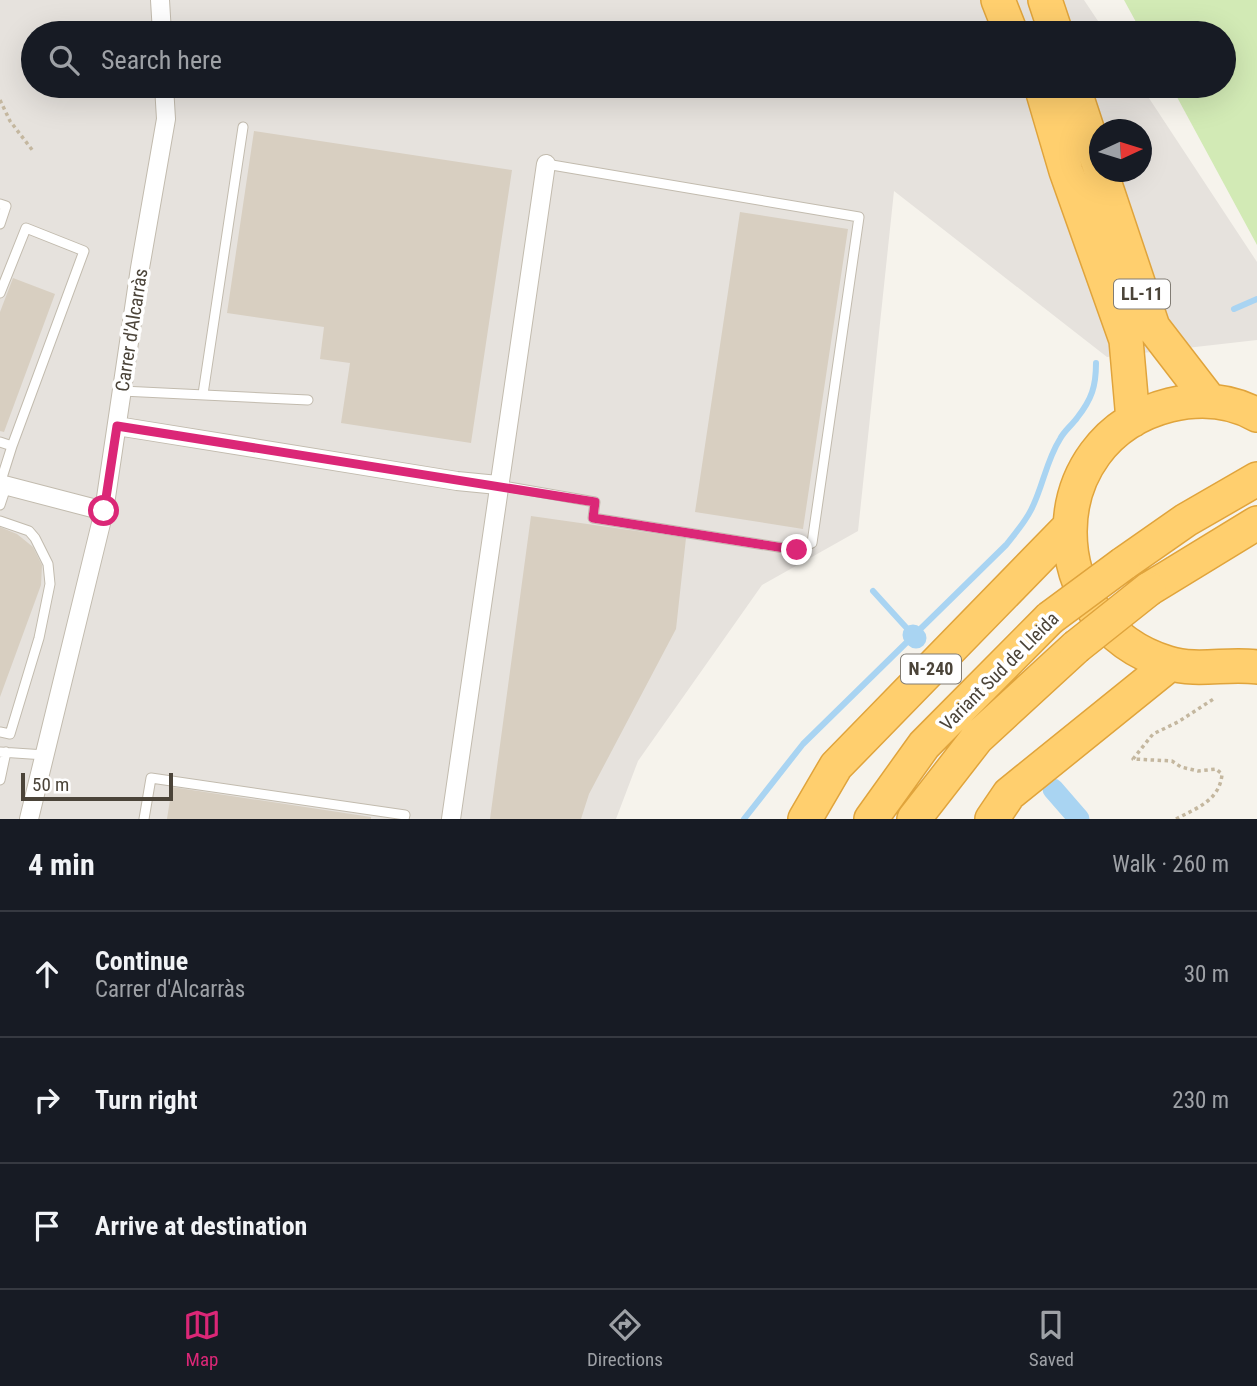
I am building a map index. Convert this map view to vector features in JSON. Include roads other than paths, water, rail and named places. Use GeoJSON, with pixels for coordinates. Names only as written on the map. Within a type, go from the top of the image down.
{"type":"FeatureCollection","features":[{"type":"Feature","properties":{"kind":"highway"},"geometry":{"type":"LineString","coordinates":[[998,0],[1006,21]]}},
{"type":"Feature","properties":{"kind":"highway"},"geometry":{"type":"LineString","coordinates":[[1015,0],[1021,21]]}},
{"type":"Feature","properties":{"kind":"highway"},"geometry":{"type":"LineString","coordinates":[[1045,0],[1052,21]]}},
{"type":"Feature","properties":{"kind":"highway"},"geometry":{"type":"LineString","coordinates":[[1037,98],[1066,171]]}},
{"type":"Feature","properties":{"kind":"highway","name":"LL-11"},"geometry":{"type":"LineString","coordinates":[[1045,98],[1066,171],[1126,340],[1133,420]]}},
{"type":"Feature","properties":{"kind":"highway","name":"LL-11"},"geometry":{"type":"LineString","coordinates":[[1077,98],[1089,136]]}},
{"type":"Feature","properties":{"kind":"highway","name":"LL-11"},"geometry":{"type":"LineString","coordinates":[[1104,182],[1153,327],[1242,406]]}},
{"type":"Feature","properties":{"kind":"highway","name":"LL-11"},"geometry":{"type":"LineString","coordinates":[[1242,406],[1183,402],[1157,408],[1133,420],[1108,440],[1088,466],[1075,495],[1069,527],[1071,557],[1080,587],[1095,613],[1116,636],[1141,653],[1170,664],[1202,668],[1249,662]]}},
{"type":"Feature","properties":{"kind":"highway","name":"Variant Sud de Lleida"},"geometry":{"type":"LineString","coordinates":[[871,819],[924,745],[1050,618],[1186,520],[1257,479]]}},
{"type":"Feature","properties":{"kind":"highway","name":"Variant Sud de Lleida"},"geometry":{"type":"LineString","coordinates":[[914,819],[977,738],[1076,647],[1149,589],[1257,523]]}},
{"type":"Feature","properties":{"kind":"highway","name":"N-240"},"geometry":{"type":"LineString","coordinates":[[804,819],[836,766],[1069,527]]}},
{"type":"Feature","properties":{"kind":"highway"},"geometry":{"type":"LineString","coordinates":[[992,819],[1009,794],[1170,664]]}},
{"type":"Feature","properties":{"kind":"street"},"geometry":{"type":"LineString","coordinates":[[160,0],[161,21]]}},
{"type":"Feature","properties":{"kind":"street","name":"Carrer d'Alcarràs"},"geometry":{"type":"LineString","coordinates":[[29,819],[104,511],[166,119],[165,98]]}},
{"type":"Feature","properties":{"kind":"street"},"geometry":{"type":"LineString","coordinates":[[451,819],[546,164]]}},
{"type":"Feature","properties":{"kind":"street"},"geometry":{"type":"LineString","coordinates":[[117,426],[457,481],[498,485]]}},
{"type":"Feature","properties":{"kind":"street"},"geometry":{"type":"LineString","coordinates":[[2,485],[104,511]]}},
{"type":"Feature","properties":{"kind":"lane"},"geometry":{"type":"LineString","coordinates":[[203,394],[243,127]]}},
{"type":"Feature","properties":{"kind":"lane"},"geometry":{"type":"LineString","coordinates":[[498,485],[595,502],[593,518],[797,550],[812,543],[859,217],[546,164]]}},
{"type":"Feature","properties":{"kind":"lane"},"geometry":{"type":"LineString","coordinates":[[0,204],[6,206],[0,224]]}},
{"type":"Feature","properties":{"kind":"lane"},"geometry":{"type":"LineString","coordinates":[[0,293],[26,228],[84,251],[12,446],[0,505]]}},
{"type":"Feature","properties":{"kind":"lane"},"geometry":{"type":"LineString","coordinates":[[122,391],[308,400]]}},
{"type":"Feature","properties":{"kind":"lane"},"geometry":{"type":"LineString","coordinates":[[0,442],[12,446]]}},
{"type":"Feature","properties":{"kind":"lane"},"geometry":{"type":"LineString","coordinates":[[0,520],[29,531],[35,538],[48,564],[50,584],[39,638],[10,734],[0,732]]}},
{"type":"Feature","properties":{"kind":"lane"},"geometry":{"type":"LineString","coordinates":[[0,780],[3,752],[45,755]]}},
{"type":"Feature","properties":{"kind":"lane"},"geometry":{"type":"LineString","coordinates":[[144,819],[151,778],[405,815],[404,819]]}},
{"type":"Feature","properties":{"kind":"waterway"},"geometry":{"type":"LineString","coordinates":[[1234,309],[1257,299]]}},
{"type":"Feature","properties":{"kind":"waterway"},"geometry":{"type":"LineString","coordinates":[[744,819],[803,744],[1006,545],[1029,514],[1055,447],[1090,398],[1096,363]]}},
{"type":"Feature","properties":{"kind":"waterway"},"geometry":{"type":"LineString","coordinates":[[873,591],[913,635]]}},
{"type":"Feature","properties":{"kind":"waterway"},"geometry":{"type":"LineString","coordinates":[[913,635],[916,638]]}},
{"type":"Feature","properties":{"kind":"waterway"},"geometry":{"type":"LineString","coordinates":[[1053,789],[1079,819]]}}]}
